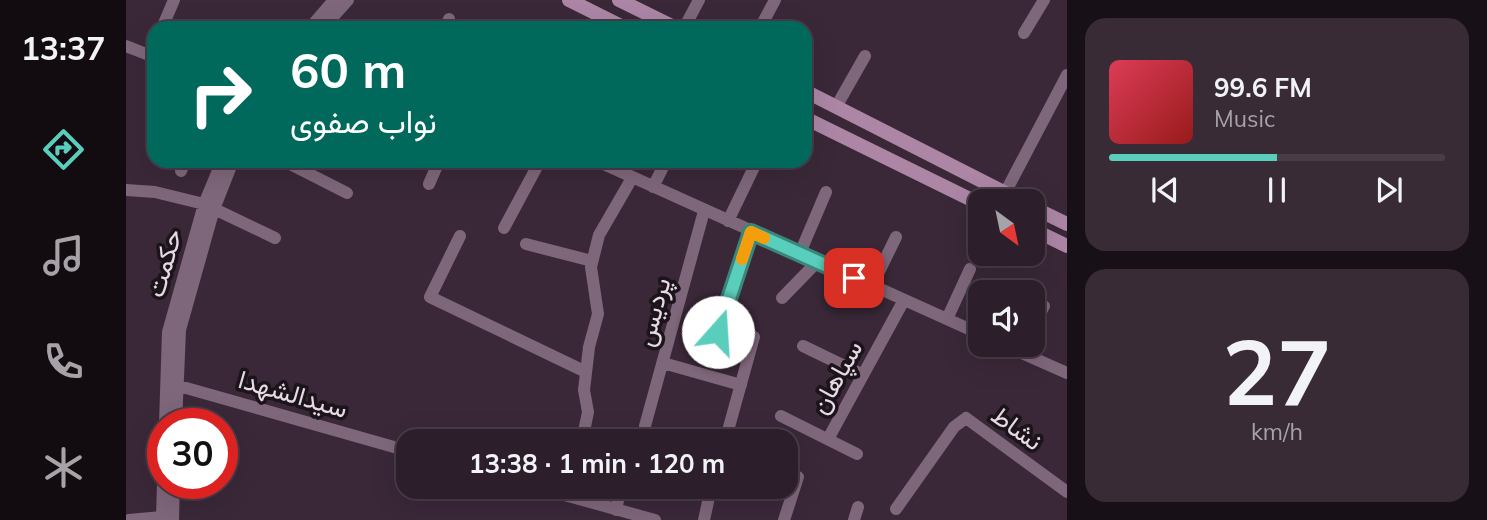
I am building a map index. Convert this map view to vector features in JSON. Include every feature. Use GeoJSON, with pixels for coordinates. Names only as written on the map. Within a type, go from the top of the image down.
{"type":"FeatureCollection","features":[{"type":"Feature","properties":{"kind":"main road"},"geometry":{"type":"LineString","coordinates":[[569,0],[611,21]]}},
{"type":"Feature","properties":{"kind":"main road"},"geometry":{"type":"LineString","coordinates":[[619,0],[662,21]]}},
{"type":"Feature","properties":{"kind":"main road"},"geometry":{"type":"LineString","coordinates":[[812,95],[997,189]]}},
{"type":"Feature","properties":{"kind":"main road"},"geometry":{"type":"LineString","coordinates":[[812,121],[968,198]]}},
{"type":"Feature","properties":{"kind":"main road"},"geometry":{"type":"LineString","coordinates":[[1045,213],[1067,224]]}},
{"type":"Feature","properties":{"kind":"main road"},"geometry":{"type":"LineString","coordinates":[[1045,235],[1067,246]]}},
{"type":"Feature","properties":{"kind":"street"},"geometry":{"type":"LineString","coordinates":[[165,21],[174,0]]}},
{"type":"Feature","properties":{"kind":"street"},"geometry":{"type":"LineString","coordinates":[[317,21],[334,0]]}},
{"type":"Feature","properties":{"kind":"street"},"geometry":{"type":"LineString","coordinates":[[329,21],[348,0]]}},
{"type":"Feature","properties":{"kind":"street"},"geometry":{"type":"LineString","coordinates":[[688,21],[699,0]]}},
{"type":"Feature","properties":{"kind":"street"},"geometry":{"type":"LineString","coordinates":[[764,21],[775,0]]}},
{"type":"Feature","properties":{"kind":"street"},"geometry":{"type":"LineString","coordinates":[[1024,33],[1044,0]]}},
{"type":"Feature","properties":{"kind":"street"},"geometry":{"type":"LineString","coordinates":[[126,46],[147,52]]}},
{"type":"Feature","properties":{"kind":"street"},"geometry":{"type":"LineString","coordinates":[[836,107],[865,55]]}},
{"type":"Feature","properties":{"kind":"street"},"geometry":{"type":"LineString","coordinates":[[1007,189],[1067,75]]}},
{"type":"Feature","properties":{"kind":"street","name":"حکمت"},"geometry":{"type":"LineString","coordinates":[[168,408],[180,330],[220,168]]}},
{"type":"Feature","properties":{"kind":"street","name":"حکمت"},"geometry":{"type":"LineString","coordinates":[[209,207],[229,168]]}},
{"type":"Feature","properties":{"kind":"street"},"geometry":{"type":"LineString","coordinates":[[298,168],[347,193]]}},
{"type":"Feature","properties":{"kind":"street"},"geometry":{"type":"LineString","coordinates":[[429,184],[436,168]]}},
{"type":"Feature","properties":{"kind":"street"},"geometry":{"type":"LineString","coordinates":[[504,228],[536,168]]}},
{"type":"Feature","properties":{"kind":"street"},"geometry":{"type":"LineString","coordinates":[[612,168],[968,329]]}},
{"type":"Feature","properties":{"kind":"street"},"geometry":{"type":"LineString","coordinates":[[653,187],[662,168]]}},
{"type":"Feature","properties":{"kind":"street"},"geometry":{"type":"LineString","coordinates":[[728,221],[754,168]]}},
{"type":"Feature","properties":{"kind":"street"},"geometry":{"type":"LineString","coordinates":[[584,429],[588,412],[584,390],[586,372],[598,314],[591,267],[599,234],[632,177]]}},
{"type":"Feature","properties":{"kind":"street"},"geometry":{"type":"LineString","coordinates":[[126,190],[155,192],[209,207],[275,238]]}},
{"type":"Feature","properties":{"kind":"street"},"geometry":{"type":"LineString","coordinates":[[800,253],[826,192]]}},
{"type":"Feature","properties":{"kind":"street","name":"پردیس"},"geometry":{"type":"LineString","coordinates":[[645,426],[704,211]]}},
{"type":"Feature","properties":{"kind":"street"},"geometry":{"type":"LineString","coordinates":[[718,332],[751,232]]}},
{"type":"Feature","properties":{"kind":"street"},"geometry":{"type":"LineString","coordinates":[[460,236],[430,297],[586,372]]}},
{"type":"Feature","properties":{"kind":"street"},"geometry":{"type":"LineString","coordinates":[[872,286],[896,237]]}},
{"type":"Feature","properties":{"kind":"street"},"geometry":{"type":"LineString","coordinates":[[526,244],[593,261]]}},
{"type":"Feature","properties":{"kind":"street"},"geometry":{"type":"LineString","coordinates":[[782,298],[818,261]]}},
{"type":"Feature","properties":{"kind":"street"},"geometry":{"type":"LineString","coordinates":[[947,319],[970,269]]}},
{"type":"Feature","properties":{"kind":"street","name":"سپاهان"},"geometry":{"type":"LineString","coordinates":[[828,439],[904,300]]}},
{"type":"Feature","properties":{"kind":"street"},"geometry":{"type":"LineString","coordinates":[[729,427],[754,337]]}},
{"type":"Feature","properties":{"kind":"street"},"geometry":{"type":"LineString","coordinates":[[803,346],[863,375]]}},
{"type":"Feature","properties":{"kind":"street"},"geometry":{"type":"LineString","coordinates":[[1038,357],[1067,373]]}},
{"type":"Feature","properties":{"kind":"street"},"geometry":{"type":"LineString","coordinates":[[663,363],[741,385]]}},
{"type":"Feature","properties":{"kind":"street","name":"حکمت"},"geometry":{"type":"LineString","coordinates":[[172,384],[174,408]]}},
{"type":"Feature","properties":{"kind":"street","name":"سیدالشهدا"},"geometry":{"type":"LineString","coordinates":[[172,384],[396,448]]}},
{"type":"Feature","properties":{"kind":"street"},"geometry":{"type":"LineString","coordinates":[[781,416],[858,454]]}},
{"type":"Feature","properties":{"kind":"street","name":"نشاط"},"geometry":{"type":"LineString","coordinates":[[896,509],[954,427],[966,418],[1067,492]]}},
{"type":"Feature","properties":{"kind":"street"},"geometry":{"type":"LineString","coordinates":[[164,499],[165,519]]}},
{"type":"Feature","properties":{"kind":"street"},"geometry":{"type":"LineString","coordinates":[[165,519],[170,499]]}},
{"type":"Feature","properties":{"kind":"street"},"geometry":{"type":"LineString","coordinates":[[588,499],[616,510],[655,520]]}},
{"type":"Feature","properties":{"kind":"street"},"geometry":{"type":"LineString","coordinates":[[616,510],[618,499]]}},
{"type":"Feature","properties":{"kind":"street"},"geometry":{"type":"LineString","coordinates":[[704,520],[709,499]]}},
{"type":"Feature","properties":{"kind":"street"},"geometry":{"type":"LineString","coordinates":[[784,520],[791,499]]}},
{"type":"Feature","properties":{"kind":"street"},"geometry":{"type":"LineString","coordinates":[[854,520],[858,507]]}},
{"type":"Feature","properties":{"kind":"street"},"geometry":{"type":"LineString","coordinates":[[129,520],[165,519]]}},
{"type":"Feature","properties":{"kind":"slow traffic"},"geometry":{"type":"LineString","coordinates":[[742,259],[751,232],[764,238]]}},
{"type":"Feature","properties":{"kind":"route"},"geometry":{"type":"LineString","coordinates":[[718,332],[751,232],[854,278]]}}]}
